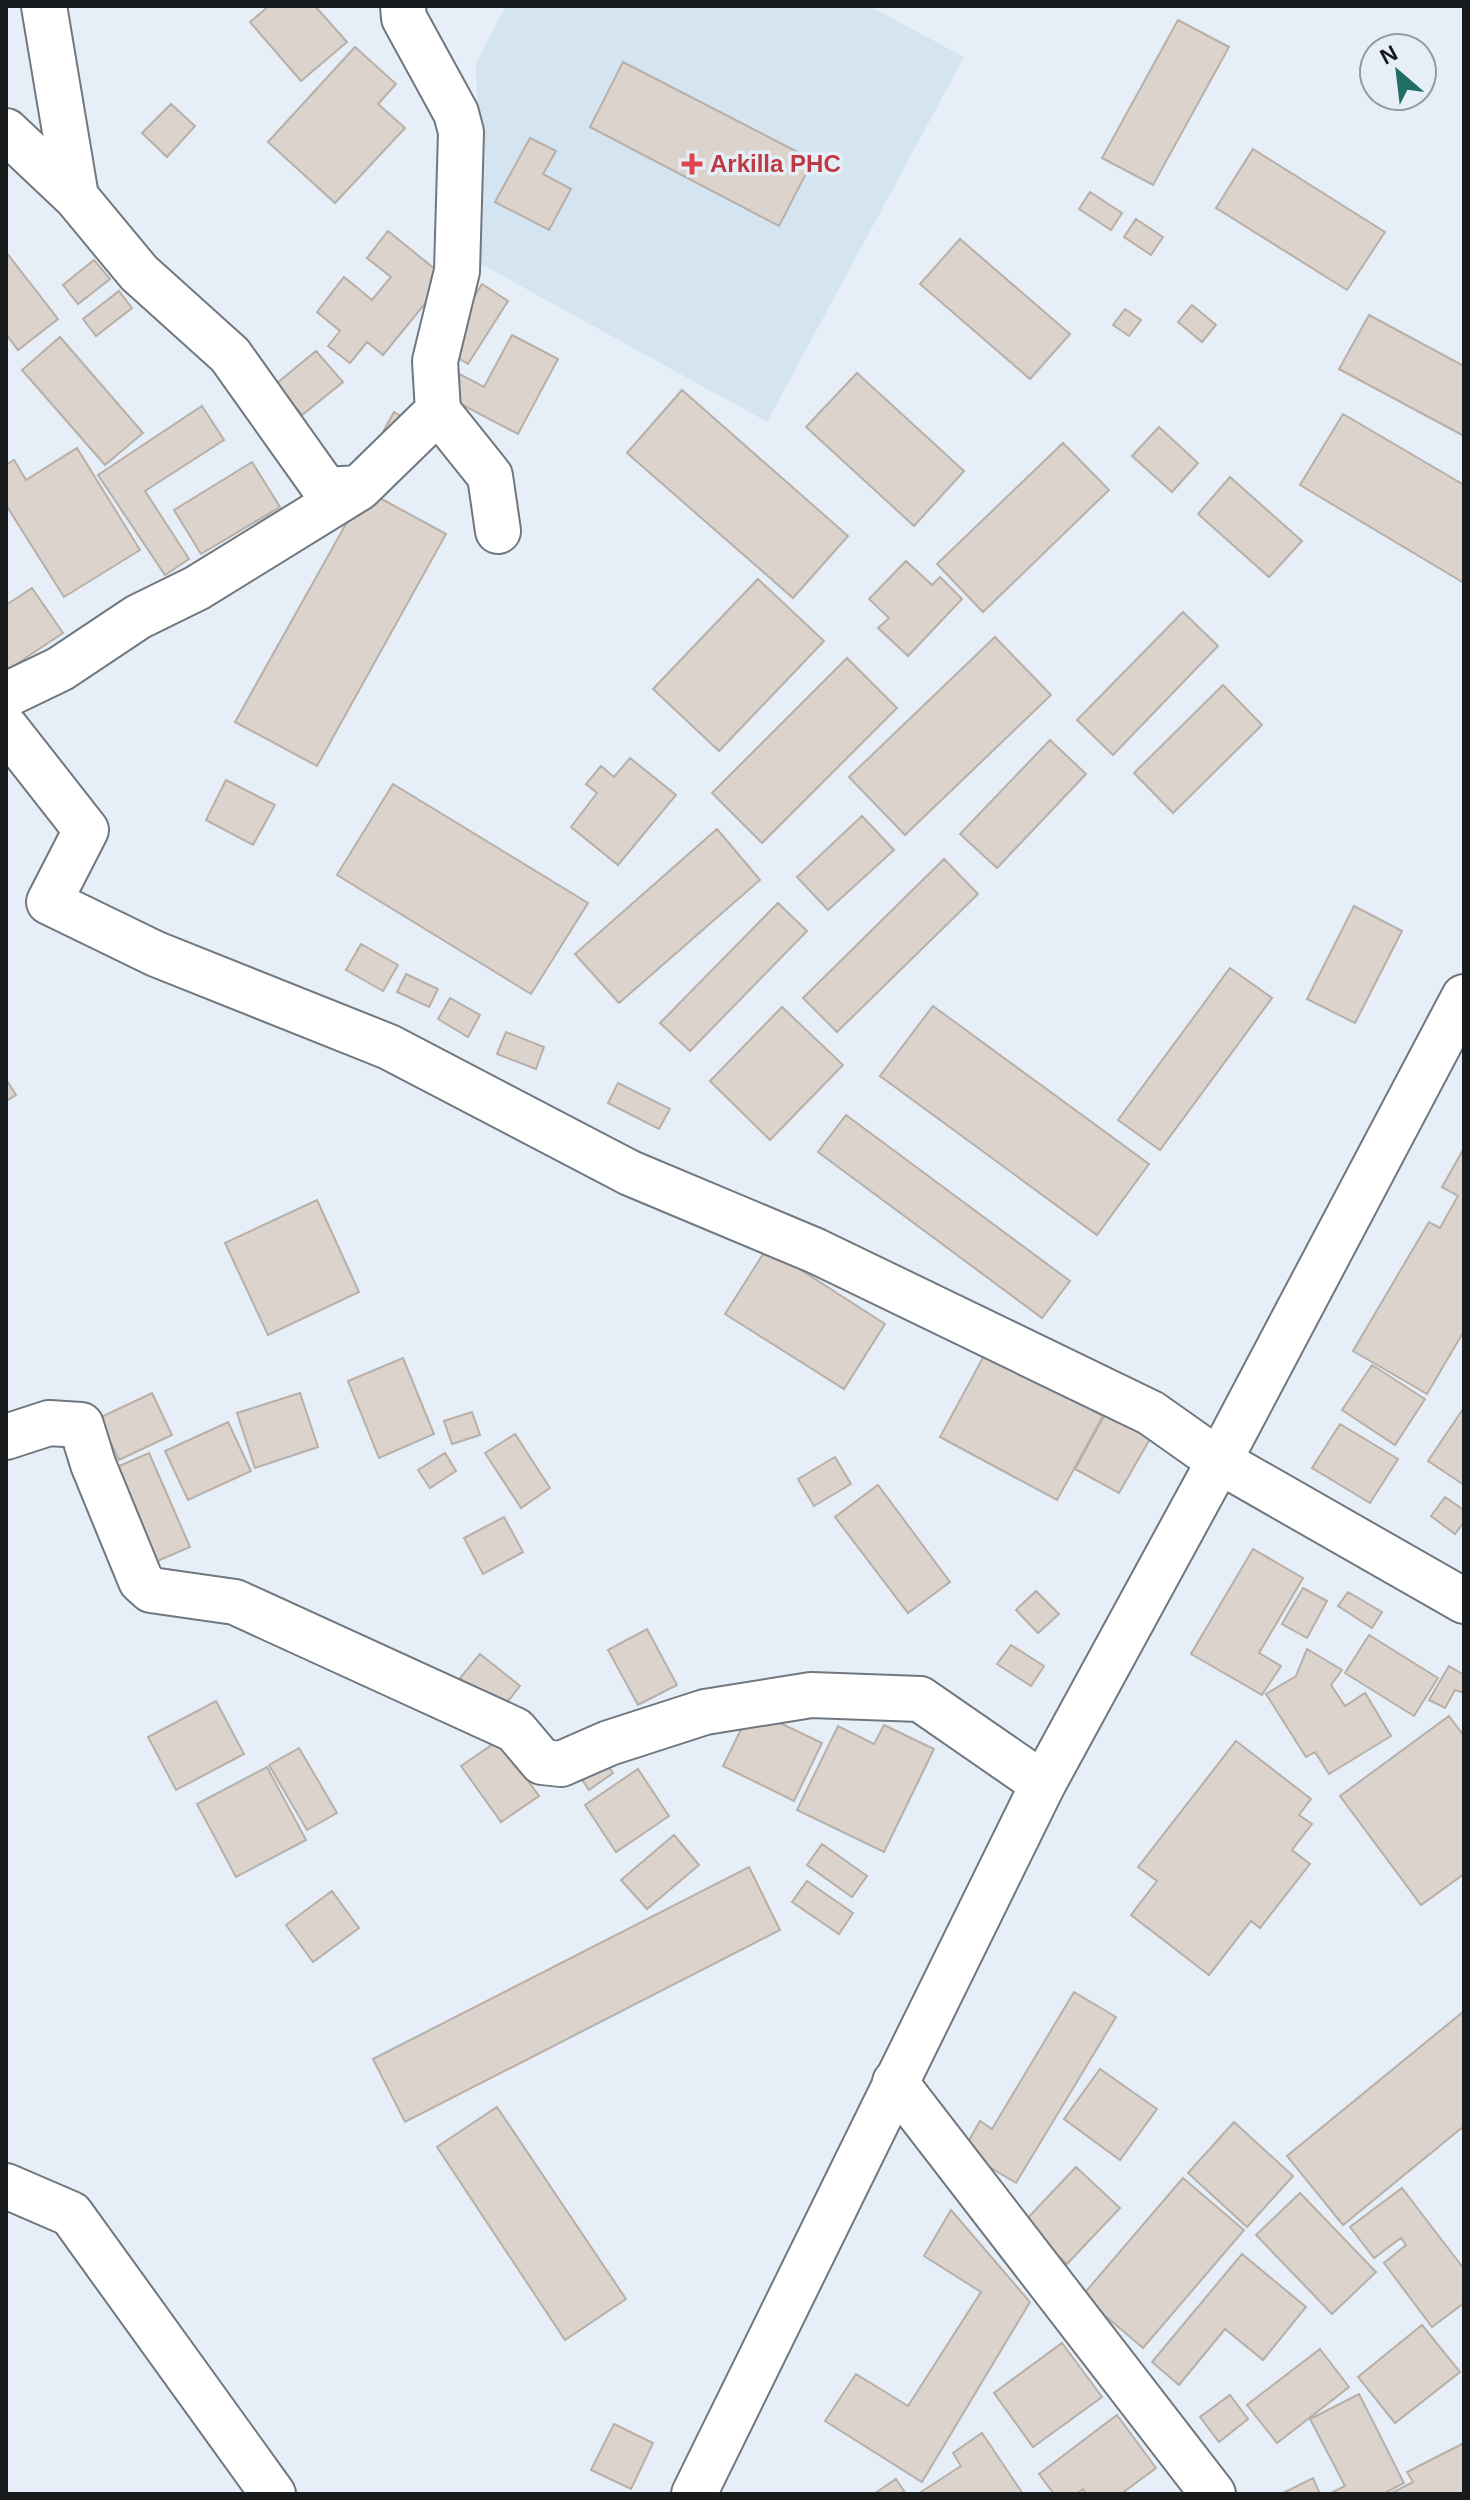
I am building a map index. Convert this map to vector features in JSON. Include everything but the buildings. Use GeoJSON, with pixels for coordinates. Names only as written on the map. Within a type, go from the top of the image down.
{"type":"FeatureCollection","features":[{"type":"Feature","properties":{"kind":"street"},"geometry":{"type":"LineString","coordinates":[[44,6],[76,197]]}},
{"type":"Feature","properties":{"kind":"street"},"geometry":{"type":"LineString","coordinates":[[403,6],[404,18],[456,113],[461,132],[457,271],[435,361],[438,411],[490,476],[498,531]]}},
{"type":"Feature","properties":{"kind":"street"},"geometry":{"type":"LineString","coordinates":[[6,131],[76,197],[139,273],[230,355],[326,490],[359,488]]}},
{"type":"Feature","properties":{"kind":"street"},"geometry":{"type":"LineString","coordinates":[[6,695],[60,669],[138,617],[197,588],[359,488],[438,411]]}},
{"type":"Feature","properties":{"kind":"street"},"geometry":{"type":"LineString","coordinates":[[6,728],[86,830],[49,902],[156,954],[389,1047],[630,1173],[816,1251],[1151,1413],[1219,1461],[1464,1601]]}},
{"type":"Feature","properties":{"kind":"street"},"geometry":{"type":"LineString","coordinates":[[694,2494],[1043,1784],[1219,1461],[1464,997]]}},
{"type":"Feature","properties":{"kind":"street"},"geometry":{"type":"LineString","coordinates":[[6,1437],[49,1423],[81,1425],[93,1464],[141,1581],[151,1590],[235,1602],[515,1730],[542,1762],[561,1764],[609,1743],[705,1712],[811,1695],[920,1699],[1043,1784]]}},
{"type":"Feature","properties":{"kind":"street"},"geometry":{"type":"LineString","coordinates":[[895,2082],[1213,2494]]}},
{"type":"Feature","properties":{"kind":"street"},"geometry":{"type":"LineString","coordinates":[[6,2186],[71,2214],[273,2494]]}},
{"type":"Feature","properties":{"kind":"shaded area","name":"Arkilla PHC"},"geometry":{"type":"Polygon","coordinates":[[[506,6],[869,6],[964,57],[767,422],[481,264],[476,63],[506,6]]]}},
{"type":"Feature","properties":{"kind":"place","name":"Arkilla PHC"},"geometry":{"type":"Point","coordinates":[692,164]}}]}
